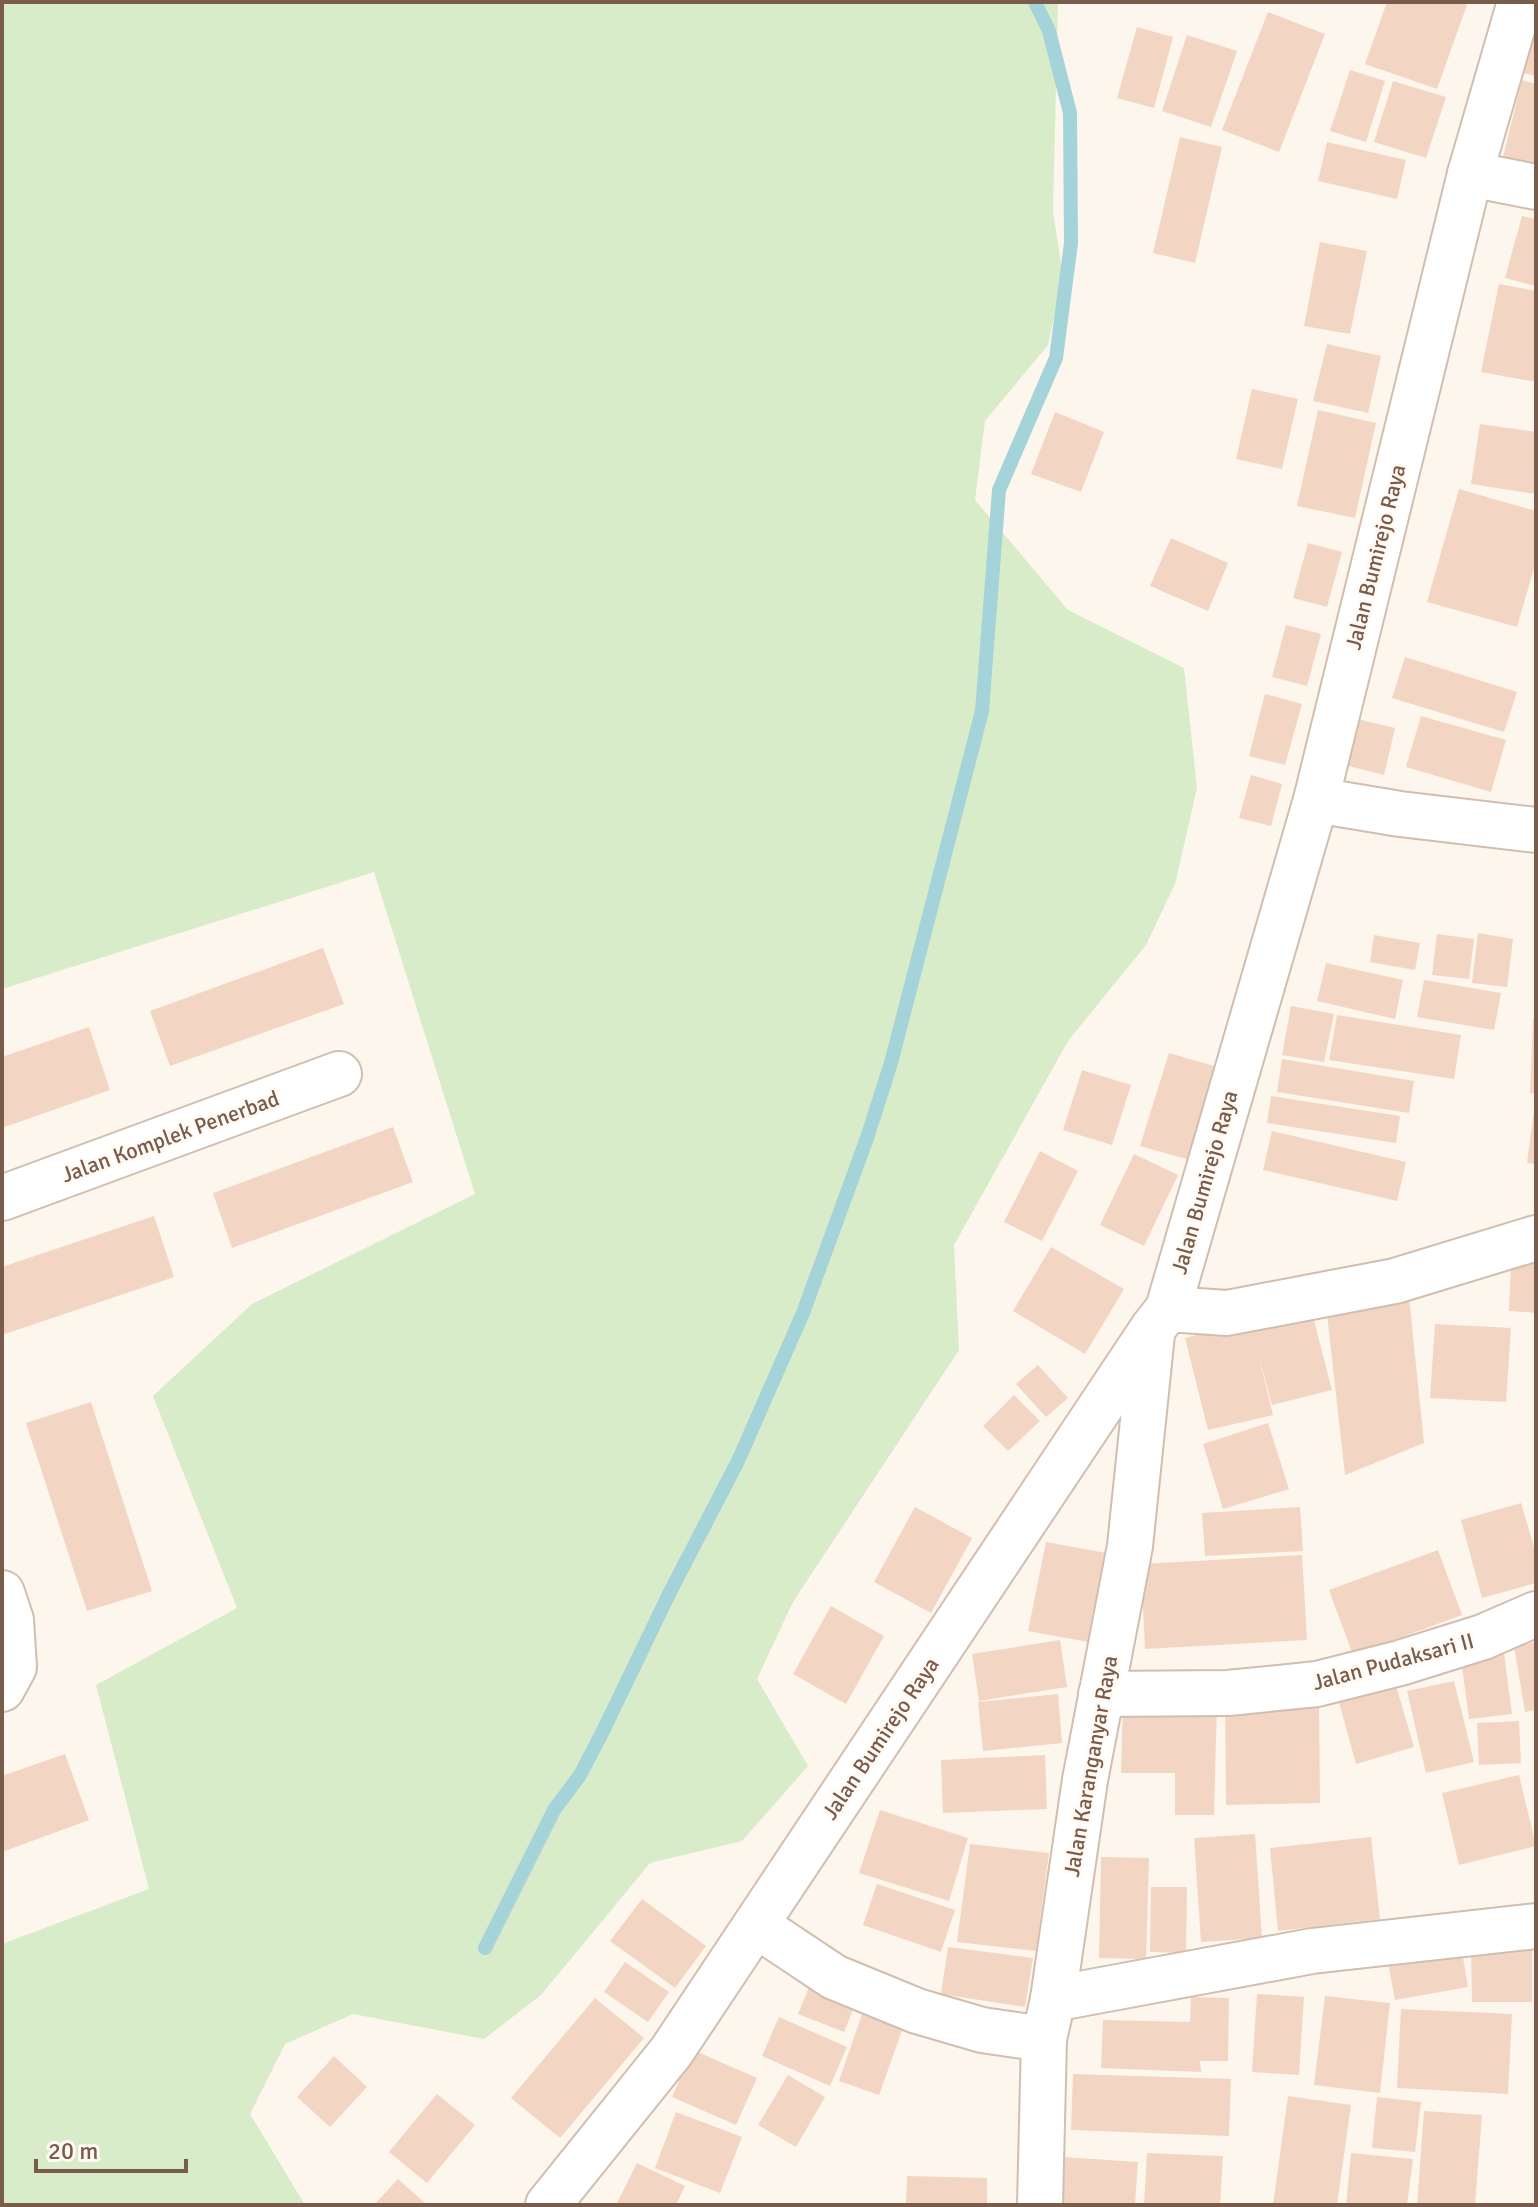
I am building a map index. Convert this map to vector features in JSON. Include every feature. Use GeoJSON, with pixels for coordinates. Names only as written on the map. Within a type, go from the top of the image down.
{"type":"FeatureCollection","features":[{"type":"Feature","properties":{"kind":"street","name":"Jalan Bumirejo Raya"},"geometry":{"type":"LineString","coordinates":[[548,2205],[671,2052],[1160,1318],[1316,800],[1470,174],[1520,2]]}},
{"type":"Feature","properties":{"kind":"street"},"geometry":{"type":"LineString","coordinates":[[1470,174],[1536,187]]}},
{"type":"Feature","properties":{"kind":"street"},"geometry":{"type":"LineString","coordinates":[[1316,800],[1400,814],[1536,830]]}},
{"type":"Feature","properties":{"kind":"street","name":"Jalan Komplek Penerbad"},"geometry":{"type":"LineString","coordinates":[[2,1198],[339,1074]]}},
{"type":"Feature","properties":{"kind":"street"},"geometry":{"type":"LineString","coordinates":[[1160,1318],[1227,1313],[1395,1281],[1536,1238]]}},
{"type":"Feature","properties":{"kind":"street","name":"Jalan Karanganyar Raya"},"geometry":{"type":"LineString","coordinates":[[1040,2205],[1048,2019],[1085,1780],[1130,1546],[1160,1318]]}},
{"type":"Feature","properties":{"kind":"street"},"geometry":{"type":"LineString","coordinates":[[2,1593],[11,1620],[14,1667],[2,1689]]}},
{"type":"Feature","properties":{"kind":"street","name":"Jalan Pudaksari II"},"geometry":{"type":"LineString","coordinates":[[1101,1694],[1228,1693],[1317,1684],[1400,1663],[1483,1637],[1536,1614]]}},
{"type":"Feature","properties":{"kind":"street"},"geometry":{"type":"LineString","coordinates":[[756,1925],[834,1977],[917,2011],[982,2030],[1048,2019],[1312,1951],[1536,1926]]}},
{"type":"Feature","properties":{"kind":"green space"},"geometry":{"type":"Polygon","coordinates":[[[2,2],[1058,2],[1053,211],[1063,277],[1048,345],[985,421],[975,500],[1068,610],[1184,668],[1197,788],[1175,884],[1146,945],[1068,1041],[954,1245],[959,1350],[793,1602],[757,1679],[808,1766],[742,1841],[650,1863],[541,1995],[484,2039],[353,2014],[285,2044],[250,2114],[305,2205],[2,2205],[2,1944],[149,1889],[96,1685],[237,1608],[153,1396],[252,1304],[475,1194],[374,872],[2,989],[2,2]]]}},
{"type":"Feature","properties":{"kind":"building"},"geometry":{"type":"Polygon","coordinates":[[[1387,2],[1468,2],[1437,89],[1365,64],[1387,2]]]}},
{"type":"Feature","properties":{"kind":"building"},"geometry":{"type":"Polygon","coordinates":[[[1268,12],[1325,34],[1279,152],[1222,130],[1268,12]]]}},
{"type":"Feature","properties":{"kind":"building"},"geometry":{"type":"Polygon","coordinates":[[[1536,22],[1536,76],[1523,73],[1536,22]]]}},
{"type":"Feature","properties":{"kind":"building"},"geometry":{"type":"Polygon","coordinates":[[[1137,27],[1173,37],[1154,108],[1117,98],[1137,27]]]}},
{"type":"Feature","properties":{"kind":"building"},"geometry":{"type":"Polygon","coordinates":[[[1187,35],[1237,51],[1211,127],[1162,111],[1187,35]]]}},
{"type":"Feature","properties":{"kind":"building"},"geometry":{"type":"Polygon","coordinates":[[[1350,70],[1385,81],[1366,142],[1330,131],[1350,70]]]}},
{"type":"Feature","properties":{"kind":"building"},"geometry":{"type":"Polygon","coordinates":[[[1522,80],[1536,84],[1536,164],[1503,157],[1522,80]]]}},
{"type":"Feature","properties":{"kind":"building"},"geometry":{"type":"Polygon","coordinates":[[[1393,81],[1446,97],[1426,158],[1374,142],[1393,81]]]}},
{"type":"Feature","properties":{"kind":"building"},"geometry":{"type":"Polygon","coordinates":[[[1180,137],[1222,147],[1195,263],[1153,253],[1180,137]]]}},
{"type":"Feature","properties":{"kind":"building"},"geometry":{"type":"Polygon","coordinates":[[[1327,142],[1406,160],[1397,199],[1318,181],[1327,142]]]}},
{"type":"Feature","properties":{"kind":"building"},"geometry":{"type":"Polygon","coordinates":[[[1522,216],[1536,219],[1536,286],[1505,278],[1522,216]]]}},
{"type":"Feature","properties":{"kind":"building"},"geometry":{"type":"Polygon","coordinates":[[[1320,242],[1367,251],[1350,334],[1304,326],[1320,242]]]}},
{"type":"Feature","properties":{"kind":"building"},"geometry":{"type":"Polygon","coordinates":[[[1499,284],[1536,291],[1536,382],[1481,372],[1499,284]]]}},
{"type":"Feature","properties":{"kind":"building"},"geometry":{"type":"Polygon","coordinates":[[[1327,344],[1381,356],[1368,413],[1313,401],[1327,344]]]}},
{"type":"Feature","properties":{"kind":"building"},"geometry":{"type":"Polygon","coordinates":[[[1252,389],[1298,399],[1282,469],[1236,459],[1252,389]]]}},
{"type":"Feature","properties":{"kind":"building"},"geometry":{"type":"Polygon","coordinates":[[[1318,410],[1376,423],[1355,518],[1297,506],[1318,410]]]}},
{"type":"Feature","properties":{"kind":"building"},"geometry":{"type":"Polygon","coordinates":[[[1055,412],[1104,432],[1081,492],[1031,474],[1055,412]]]}},
{"type":"Feature","properties":{"kind":"building"},"geometry":{"type":"Polygon","coordinates":[[[1480,424],[1536,432],[1536,494],[1471,484],[1480,424]]]}},
{"type":"Feature","properties":{"kind":"building"},"geometry":{"type":"Polygon","coordinates":[[[1459,489],[1536,511],[1536,561],[1517,627],[1427,602],[1459,489]]]}},
{"type":"Feature","properties":{"kind":"building"},"geometry":{"type":"Polygon","coordinates":[[[1171,538],[1228,563],[1208,611],[1150,586],[1171,538]]]}},
{"type":"Feature","properties":{"kind":"building"},"geometry":{"type":"Polygon","coordinates":[[[1308,543],[1342,552],[1327,607],[1293,598],[1308,543]]]}},
{"type":"Feature","properties":{"kind":"building"},"geometry":{"type":"Polygon","coordinates":[[[1286,625],[1321,634],[1307,686],[1272,677],[1286,625]]]}},
{"type":"Feature","properties":{"kind":"building"},"geometry":{"type":"Polygon","coordinates":[[[1405,657],[1517,692],[1504,732],[1392,698],[1405,657]]]}},
{"type":"Feature","properties":{"kind":"building"},"geometry":{"type":"Polygon","coordinates":[[[1265,694],[1302,704],[1285,765],[1249,756],[1265,694]]]}},
{"type":"Feature","properties":{"kind":"building"},"geometry":{"type":"Polygon","coordinates":[[[1421,716],[1506,740],[1491,792],[1406,767],[1421,716]]]}},
{"type":"Feature","properties":{"kind":"building"},"geometry":{"type":"Polygon","coordinates":[[[1353,718],[1395,728],[1384,775],[1341,764],[1353,718]]]}},
{"type":"Feature","properties":{"kind":"building"},"geometry":{"type":"Polygon","coordinates":[[[1251,775],[1282,784],[1271,826],[1239,818],[1251,775]]]}},
{"type":"Feature","properties":{"kind":"building"},"geometry":{"type":"Polygon","coordinates":[[[1478,933],[1513,939],[1507,987],[1472,983],[1478,933]]]}},
{"type":"Feature","properties":{"kind":"building"},"geometry":{"type":"Polygon","coordinates":[[[1437,934],[1474,939],[1469,979],[1432,975],[1437,934]]]}},
{"type":"Feature","properties":{"kind":"building"},"geometry":{"type":"Polygon","coordinates":[[[1374,935],[1420,943],[1415,970],[1370,962],[1374,935]]]}},
{"type":"Feature","properties":{"kind":"building"},"geometry":{"type":"Polygon","coordinates":[[[323,948],[344,1004],[170,1066],[150,1011],[323,948]]]}},
{"type":"Feature","properties":{"kind":"building"},"geometry":{"type":"Polygon","coordinates":[[[1326,963],[1403,980],[1395,1019],[1317,1001],[1326,963]]]}},
{"type":"Feature","properties":{"kind":"building"},"geometry":{"type":"Polygon","coordinates":[[[1424,980],[1501,993],[1494,1030],[1417,1017],[1424,980]]]}},
{"type":"Feature","properties":{"kind":"building"},"geometry":{"type":"Polygon","coordinates":[[[1291,1006],[1334,1014],[1324,1062],[1282,1055],[1291,1006]]]}},
{"type":"Feature","properties":{"kind":"building"},"geometry":{"type":"Polygon","coordinates":[[[1337,1015],[1461,1035],[1454,1079],[1329,1060],[1337,1015]]]}},
{"type":"Feature","properties":{"kind":"building"},"geometry":{"type":"Polygon","coordinates":[[[1533,1018],[1536,1018],[1536,1094],[1530,1093],[1533,1018]]]}},
{"type":"Feature","properties":{"kind":"building"},"geometry":{"type":"Polygon","coordinates":[[[89,1027],[110,1090],[2,1128],[2,1057],[89,1027]]]}},
{"type":"Feature","properties":{"kind":"building"},"geometry":{"type":"Polygon","coordinates":[[[1169,1053],[1221,1068],[1193,1161],[1140,1146],[1169,1053]]]}},
{"type":"Feature","properties":{"kind":"building"},"geometry":{"type":"Polygon","coordinates":[[[1282,1059],[1414,1081],[1409,1113],[1277,1092],[1282,1059]]]}},
{"type":"Feature","properties":{"kind":"building"},"geometry":{"type":"Polygon","coordinates":[[[1082,1070],[1131,1085],[1112,1145],[1063,1130],[1082,1070]]]}},
{"type":"Feature","properties":{"kind":"building"},"geometry":{"type":"Polygon","coordinates":[[[1271,1096],[1400,1116],[1396,1143],[1267,1123],[1271,1096]]]}},
{"type":"Feature","properties":{"kind":"building"},"geometry":{"type":"Polygon","coordinates":[[[1536,1110],[1536,1164],[1527,1163],[1536,1110]]]}},
{"type":"Feature","properties":{"kind":"building"},"geometry":{"type":"Polygon","coordinates":[[[393,1127],[413,1182],[232,1248],[213,1193],[393,1127]]]}},
{"type":"Feature","properties":{"kind":"building"},"geometry":{"type":"Polygon","coordinates":[[[1272,1131],[1406,1162],[1397,1201],[1263,1170],[1272,1131]]]}},
{"type":"Feature","properties":{"kind":"building"},"geometry":{"type":"Polygon","coordinates":[[[1040,1151],[1078,1171],[1042,1241],[1004,1222],[1040,1151]]]}},
{"type":"Feature","properties":{"kind":"building"},"geometry":{"type":"Polygon","coordinates":[[[1134,1154],[1178,1175],[1144,1246],[1100,1225],[1134,1154]]]}},
{"type":"Feature","properties":{"kind":"building"},"geometry":{"type":"Polygon","coordinates":[[[154,1216],[174,1277],[2,1335],[2,1267],[154,1216]]]}},
{"type":"Feature","properties":{"kind":"building"},"geometry":{"type":"Polygon","coordinates":[[[1512,1244],[1536,1245],[1536,1313],[1509,1311],[1512,1244]]]}},
{"type":"Feature","properties":{"kind":"building"},"geometry":{"type":"Polygon","coordinates":[[[1051,1247],[1124,1289],[1085,1354],[1013,1311],[1051,1247]]]}},
{"type":"Feature","properties":{"kind":"building"},"geometry":{"type":"Polygon","coordinates":[[[1408,1287],[1424,1443],[1345,1475],[1325,1296],[1408,1287]]]}},
{"type":"Feature","properties":{"kind":"building"},"geometry":{"type":"Polygon","coordinates":[[[1310,1305],[1332,1390],[1272,1405],[1258,1353],[1273,1415],[1208,1430],[1185,1338],[1310,1305]]]}},
{"type":"Feature","properties":{"kind":"building"},"geometry":{"type":"Polygon","coordinates":[[[1435,1324],[1511,1328],[1506,1402],[1430,1398],[1435,1324]]]}},
{"type":"Feature","properties":{"kind":"building"},"geometry":{"type":"Polygon","coordinates":[[[1038,1365],[1068,1398],[1046,1417],[1016,1384],[1038,1365]]]}},
{"type":"Feature","properties":{"kind":"building"},"geometry":{"type":"Polygon","coordinates":[[[1014,1395],[1040,1421],[1008,1451],[983,1426],[1014,1395]]]}},
{"type":"Feature","properties":{"kind":"building"},"geometry":{"type":"Polygon","coordinates":[[[91,1402],[152,1591],[87,1611],[26,1423],[91,1402]]]}},
{"type":"Feature","properties":{"kind":"building"},"geometry":{"type":"Polygon","coordinates":[[[1268,1423],[1289,1489],[1223,1509],[1203,1444],[1268,1423]]]}},
{"type":"Feature","properties":{"kind":"building"},"geometry":{"type":"Polygon","coordinates":[[[1521,1503],[1536,1554],[1536,1583],[1482,1598],[1461,1520],[1521,1503]]]}},
{"type":"Feature","properties":{"kind":"building"},"geometry":{"type":"Polygon","coordinates":[[[915,1507],[972,1538],[931,1613],[874,1582],[915,1507]]]}},
{"type":"Feature","properties":{"kind":"building"},"geometry":{"type":"Polygon","coordinates":[[[1300,1507],[1303,1551],[1205,1556],[1202,1513],[1300,1507]]]}},
{"type":"Feature","properties":{"kind":"building"},"geometry":{"type":"Polygon","coordinates":[[[1046,1542],[1106,1553],[1088,1642],[1028,1631],[1046,1542]]]}},
{"type":"Feature","properties":{"kind":"building"},"geometry":{"type":"Polygon","coordinates":[[[1438,1550],[1462,1615],[1353,1655],[1329,1590],[1438,1550]]]}},
{"type":"Feature","properties":{"kind":"building"},"geometry":{"type":"Polygon","coordinates":[[[1302,1555],[1307,1640],[1145,1649],[1141,1564],[1302,1555]]]}},
{"type":"Feature","properties":{"kind":"building"},"geometry":{"type":"Polygon","coordinates":[[[831,1606],[884,1636],[846,1704],[793,1674],[831,1606]]]}},
{"type":"Feature","properties":{"kind":"building"},"geometry":{"type":"Polygon","coordinates":[[[1060,1640],[1067,1687],[979,1701],[972,1654],[1060,1640]]]}},
{"type":"Feature","properties":{"kind":"building"},"geometry":{"type":"Polygon","coordinates":[[[1536,1642],[1536,1710],[1525,1712],[1514,1646],[1536,1642]]]}},
{"type":"Feature","properties":{"kind":"building"},"geometry":{"type":"Polygon","coordinates":[[[1504,1653],[1512,1714],[1469,1719],[1461,1659],[1504,1653]]]}},
{"type":"Feature","properties":{"kind":"building"},"geometry":{"type":"Polygon","coordinates":[[[1394,1679],[1414,1747],[1356,1764],[1337,1695],[1394,1679]]]}},
{"type":"Feature","properties":{"kind":"building"},"geometry":{"type":"Polygon","coordinates":[[[1454,1681],[1474,1762],[1426,1773],[1407,1691],[1454,1681]]]}},
{"type":"Feature","properties":{"kind":"building"},"geometry":{"type":"Polygon","coordinates":[[[1058,1694],[1062,1743],[983,1751],[978,1702],[1058,1694]]]}},
{"type":"Feature","properties":{"kind":"building"},"geometry":{"type":"Polygon","coordinates":[[[1123,1700],[1217,1702],[1214,1815],[1175,1815],[1175,1773],[1121,1773],[1123,1700]]]}},
{"type":"Feature","properties":{"kind":"building"},"geometry":{"type":"Polygon","coordinates":[[[1319,1702],[1320,1803],[1226,1805],[1225,1704],[1319,1702]]]}},
{"type":"Feature","properties":{"kind":"building"},"geometry":{"type":"Polygon","coordinates":[[[1519,1721],[1521,1763],[1479,1765],[1477,1723],[1519,1721]]]}},
{"type":"Feature","properties":{"kind":"building"},"geometry":{"type":"Polygon","coordinates":[[[65,1754],[89,1820],[2,1852],[2,1776],[65,1754]]]}},
{"type":"Feature","properties":{"kind":"building"},"geometry":{"type":"Polygon","coordinates":[[[1045,1755],[1047,1809],[943,1813],[941,1760],[1045,1755]]]}},
{"type":"Feature","properties":{"kind":"building"},"geometry":{"type":"Polygon","coordinates":[[[1519,1775],[1536,1846],[1459,1865],[1442,1793],[1519,1775]]]}},
{"type":"Feature","properties":{"kind":"building"},"geometry":{"type":"Polygon","coordinates":[[[880,1810],[968,1838],[949,1901],[859,1873],[880,1810]]]}},
{"type":"Feature","properties":{"kind":"building"},"geometry":{"type":"Polygon","coordinates":[[[1255,1834],[1262,1938],[1201,1942],[1194,1838],[1255,1834]]]}},
{"type":"Feature","properties":{"kind":"building"},"geometry":{"type":"Polygon","coordinates":[[[1371,1837],[1380,1919],[1278,1931],[1270,1848],[1371,1837]]]}},
{"type":"Feature","properties":{"kind":"building"},"geometry":{"type":"Polygon","coordinates":[[[970,1844],[1049,1853],[1036,1951],[957,1942],[970,1844]]]}},
{"type":"Feature","properties":{"kind":"building"},"geometry":{"type":"Polygon","coordinates":[[[1101,1857],[1149,1858],[1146,1959],[1099,1958],[1101,1857]]]}},
{"type":"Feature","properties":{"kind":"building"},"geometry":{"type":"Polygon","coordinates":[[[877,1884],[955,1910],[941,1952],[863,1925],[877,1884]]]}},
{"type":"Feature","properties":{"kind":"building"},"geometry":{"type":"Polygon","coordinates":[[[1151,1887],[1187,1887],[1186,1953],[1150,1952],[1151,1887]]]}},
{"type":"Feature","properties":{"kind":"building"},"geometry":{"type":"Polygon","coordinates":[[[642,1899],[706,1946],[675,1988],[610,1941],[642,1899]]]}},
{"type":"Feature","properties":{"kind":"building"},"geometry":{"type":"Polygon","coordinates":[[[1459,1934],[1468,1987],[1395,2000],[1385,1947],[1459,1934]]]}},
{"type":"Feature","properties":{"kind":"building"},"geometry":{"type":"Polygon","coordinates":[[[948,1947],[1033,1958],[1025,2007],[941,1994],[948,1947]]]}},
{"type":"Feature","properties":{"kind":"building"},"geometry":{"type":"Polygon","coordinates":[[[1471,1950],[1532,1950],[1532,2002],[1472,2002],[1471,1950]]]}},
{"type":"Feature","properties":{"kind":"building"},"geometry":{"type":"Polygon","coordinates":[[[625,1962],[669,1992],[648,2022],[604,1992],[625,1962]]]}},
{"type":"Feature","properties":{"kind":"building"},"geometry":{"type":"Polygon","coordinates":[[[815,1973],[860,1992],[844,2032],[798,2014],[815,1973]]]}},
{"type":"Feature","properties":{"kind":"building"},"geometry":{"type":"Polygon","coordinates":[[[1257,1994],[1304,1997],[1299,2075],[1252,2072],[1257,1994]]]}},
{"type":"Feature","properties":{"kind":"building"},"geometry":{"type":"Polygon","coordinates":[[[1325,1996],[1390,2003],[1380,2093],[1314,2085],[1325,1996]]]}},
{"type":"Feature","properties":{"kind":"building"},"geometry":{"type":"Polygon","coordinates":[[[868,1997],[909,2011],[879,2095],[839,2081],[868,1997]]]}},
{"type":"Feature","properties":{"kind":"building"},"geometry":{"type":"Polygon","coordinates":[[[1191,1997],[1229,1998],[1228,2061],[1200,2061],[1201,2072],[1101,2068],[1103,2020],[1190,2022],[1191,1997]]]}},
{"type":"Feature","properties":{"kind":"building"},"geometry":{"type":"Polygon","coordinates":[[[595,1998],[644,2038],[560,2138],[511,2098],[595,1998]]]}},
{"type":"Feature","properties":{"kind":"building"},"geometry":{"type":"Polygon","coordinates":[[[1401,2009],[1512,2014],[1508,2094],[1397,2088],[1401,2009]]]}},
{"type":"Feature","properties":{"kind":"building"},"geometry":{"type":"Polygon","coordinates":[[[779,2017],[847,2047],[830,2086],[762,2056],[779,2017]]]}},
{"type":"Feature","properties":{"kind":"building"},"geometry":{"type":"Polygon","coordinates":[[[693,2050],[757,2078],[736,2125],[672,2097],[693,2050]]]}},
{"type":"Feature","properties":{"kind":"building"},"geometry":{"type":"Polygon","coordinates":[[[334,2056],[367,2087],[330,2127],[297,2097],[334,2056]]]}},
{"type":"Feature","properties":{"kind":"building"},"geometry":{"type":"Polygon","coordinates":[[[1073,2074],[1231,2079],[1229,2136],[1071,2130],[1073,2074]]]}},
{"type":"Feature","properties":{"kind":"building"},"geometry":{"type":"Polygon","coordinates":[[[788,2075],[825,2097],[796,2147],[758,2125],[788,2075]]]}},
{"type":"Feature","properties":{"kind":"building"},"geometry":{"type":"Polygon","coordinates":[[[437,2094],[475,2125],[427,2183],[389,2152],[437,2094]]]}},
{"type":"Feature","properties":{"kind":"building"},"geometry":{"type":"Polygon","coordinates":[[[1288,2096],[1351,2105],[1337,2205],[1273,2205],[1288,2096]]]}},
{"type":"Feature","properties":{"kind":"building"},"geometry":{"type":"Polygon","coordinates":[[[1377,2097],[1421,2102],[1415,2152],[1372,2148],[1377,2097]]]}},
{"type":"Feature","properties":{"kind":"building"},"geometry":{"type":"Polygon","coordinates":[[[1424,2111],[1482,2115],[1475,2205],[1417,2205],[1424,2111]]]}},
{"type":"Feature","properties":{"kind":"building"},"geometry":{"type":"Polygon","coordinates":[[[676,2112],[742,2137],[720,2193],[655,2168],[676,2112]]]}},
{"type":"Feature","properties":{"kind":"building"},"geometry":{"type":"Polygon","coordinates":[[[1147,2153],[1223,2156],[1220,2205],[1144,2205],[1147,2153]]]}},
{"type":"Feature","properties":{"kind":"building"},"geometry":{"type":"Polygon","coordinates":[[[1351,2153],[1413,2159],[1407,2205],[1346,2205],[1351,2153]]]}},
{"type":"Feature","properties":{"kind":"building"},"geometry":{"type":"Polygon","coordinates":[[[1064,2157],[1138,2162],[1135,2205],[1061,2205],[1064,2157]]]}},
{"type":"Feature","properties":{"kind":"building"},"geometry":{"type":"Polygon","coordinates":[[[637,2163],[685,2186],[676,2205],[616,2205],[637,2163]]]}},
{"type":"Feature","properties":{"kind":"building"},"geometry":{"type":"Polygon","coordinates":[[[907,2176],[987,2178],[987,2205],[906,2205],[907,2176]]]}},
{"type":"Feature","properties":{"kind":"building"},"geometry":{"type":"Polygon","coordinates":[[[398,2179],[427,2205],[374,2205],[398,2179]]]}},
{"type":"Feature","properties":{"kind":"waterway"},"geometry":{"type":"LineString","coordinates":[[485,1948],[554,1810],[580,1775],[602,1733],[738,1461],[803,1313],[891,1063],[982,711],[999,490],[1056,358],[1071,243],[1070,113],[1049,31],[1035,2]]}}]}
